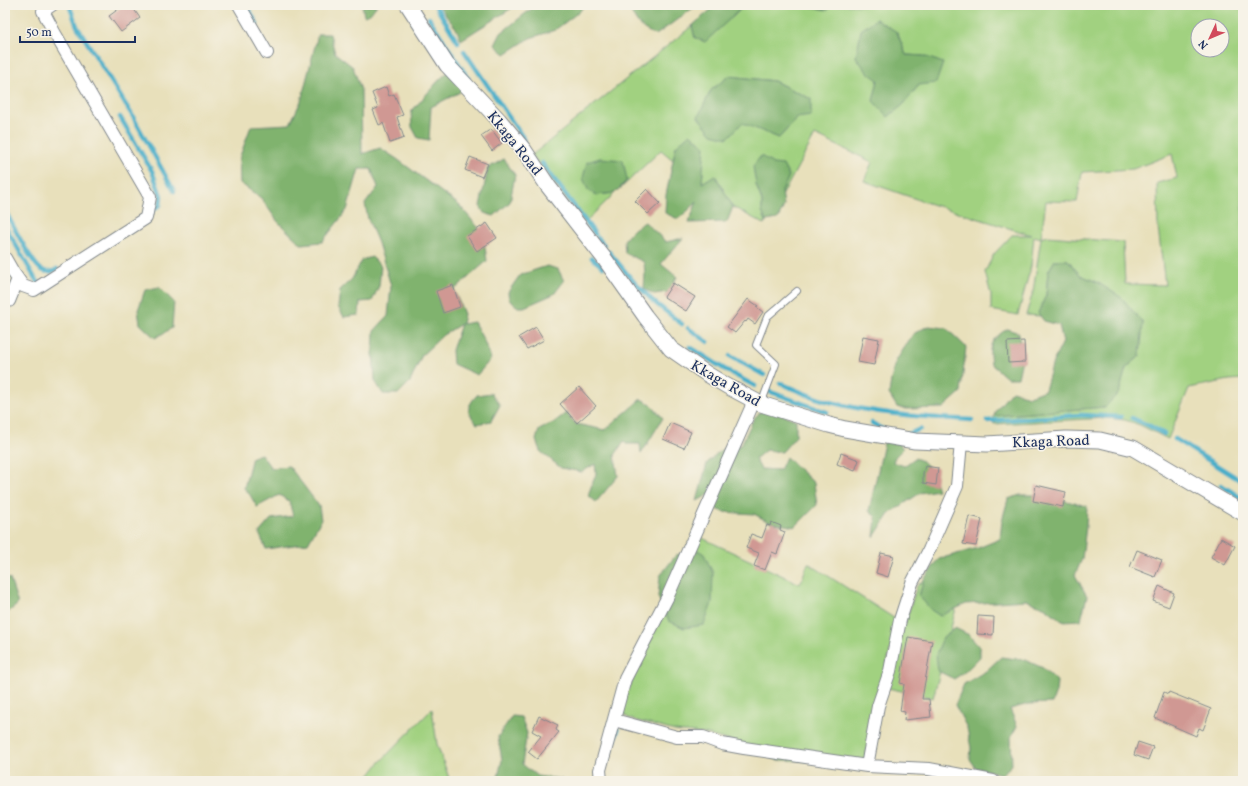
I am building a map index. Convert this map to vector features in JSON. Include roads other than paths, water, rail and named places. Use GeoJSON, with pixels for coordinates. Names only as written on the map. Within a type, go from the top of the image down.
{"type":"FeatureCollection","features":[{"type":"Feature","properties":{"kind":"street"},"geometry":{"type":"LineString","coordinates":[[5,258],[23,286],[34,290],[146,218],[150,197],[54,32],[43,10],[52,5]]}},
{"type":"Feature","properties":{"kind":"street"},"geometry":{"type":"LineString","coordinates":[[239,5],[267,54]]}},
{"type":"Feature","properties":{"kind":"street","name":"Kkaga Road"},"geometry":{"type":"LineString","coordinates":[[408,5],[447,65],[499,120],[524,150],[548,186],[604,258],[645,316],[671,349],[707,374],[756,402],[845,429],[915,441],[986,444],[1066,439],[1100,440],[1133,448],[1243,513]]}},
{"type":"Feature","properties":{"kind":"street"},"geometry":{"type":"LineString","coordinates":[[5,302],[9,301],[18,279]]}},
{"type":"Feature","properties":{"kind":"street"},"geometry":{"type":"LineString","coordinates":[[601,781],[600,770],[625,680],[667,598],[751,408],[756,402]]}},
{"type":"Feature","properties":{"kind":"street"},"geometry":{"type":"LineString","coordinates":[[867,766],[878,706],[890,671],[900,620],[912,583],[929,550],[957,486],[961,443]]}},
{"type":"Feature","properties":{"kind":"street"},"geometry":{"type":"LineString","coordinates":[[614,720],[676,737],[703,737],[722,744],[744,748],[867,766],[929,769],[993,781]]}},
{"type":"Feature","properties":{"kind":"lane"},"geometry":{"type":"LineString","coordinates":[[756,402],[776,364],[756,345],[767,317],[797,291]]}},
{"type":"Feature","properties":{"kind":"waterway"},"geometry":{"type":"LineString","coordinates":[[69,5],[77,26],[132,115],[174,191]]}},
{"type":"Feature","properties":{"kind":"waterway"},"geometry":{"type":"LineString","coordinates":[[247,5],[257,24]]}},
{"type":"Feature","properties":{"kind":"waterway"},"geometry":{"type":"LineString","coordinates":[[435,5],[458,42]]}},
{"type":"Feature","properties":{"kind":"waterway"},"geometry":{"type":"LineString","coordinates":[[429,18],[468,78]]}},
{"type":"Feature","properties":{"kind":"waterway"},"geometry":{"type":"LineString","coordinates":[[464,51],[524,139]]}},
{"type":"Feature","properties":{"kind":"waterway"},"geometry":{"type":"LineString","coordinates":[[120,117],[152,171],[161,196],[160,205],[149,213]]}},
{"type":"Feature","properties":{"kind":"waterway"},"geometry":{"type":"LineString","coordinates":[[542,163],[595,234]]}},
{"type":"Feature","properties":{"kind":"waterway"},"geometry":{"type":"LineString","coordinates":[[5,211],[38,267],[48,272],[57,269]]}},
{"type":"Feature","properties":{"kind":"waterway"},"geometry":{"type":"LineString","coordinates":[[5,226],[36,280],[41,284]]}},
{"type":"Feature","properties":{"kind":"waterway"},"geometry":{"type":"LineString","coordinates":[[598,238],[604,245]]}},
{"type":"Feature","properties":{"kind":"waterway"},"geometry":{"type":"LineString","coordinates":[[609,252],[634,282],[654,302],[682,324]]}},
{"type":"Feature","properties":{"kind":"waterway"},"geometry":{"type":"LineString","coordinates":[[592,258],[603,267]]}},
{"type":"Feature","properties":{"kind":"waterway"},"geometry":{"type":"LineString","coordinates":[[688,328],[708,342]]}},
{"type":"Feature","properties":{"kind":"waterway"},"geometry":{"type":"LineString","coordinates":[[690,347],[729,372],[755,386]]}},
{"type":"Feature","properties":{"kind":"waterway"},"geometry":{"type":"LineString","coordinates":[[730,356],[764,375]]}},
{"type":"Feature","properties":{"kind":"waterway"},"geometry":{"type":"LineString","coordinates":[[780,383],[818,398],[860,409],[916,416],[972,420]]}},
{"type":"Feature","properties":{"kind":"waterway"},"geometry":{"type":"LineString","coordinates":[[768,391],[827,412]]}},
{"type":"Feature","properties":{"kind":"waterway"},"geometry":{"type":"LineString","coordinates":[[987,421],[1082,415],[1121,417]]}},
{"type":"Feature","properties":{"kind":"waterway"},"geometry":{"type":"LineString","coordinates":[[1132,418],[1164,434]]}},
{"type":"Feature","properties":{"kind":"waterway"},"geometry":{"type":"LineString","coordinates":[[872,423],[884,430]]}},
{"type":"Feature","properties":{"kind":"waterway"},"geometry":{"type":"LineString","coordinates":[[907,435],[920,429]]}},
{"type":"Feature","properties":{"kind":"waterway"},"geometry":{"type":"LineString","coordinates":[[1175,439],[1243,482]]}},
{"type":"Feature","properties":{"kind":"waterway"},"geometry":{"type":"LineString","coordinates":[[1221,485],[1243,499]]}},
{"type":"Feature","properties":{"kind":"waterway"},"geometry":{"type":"LineString","coordinates":[[614,741],[618,730]]}}]}
